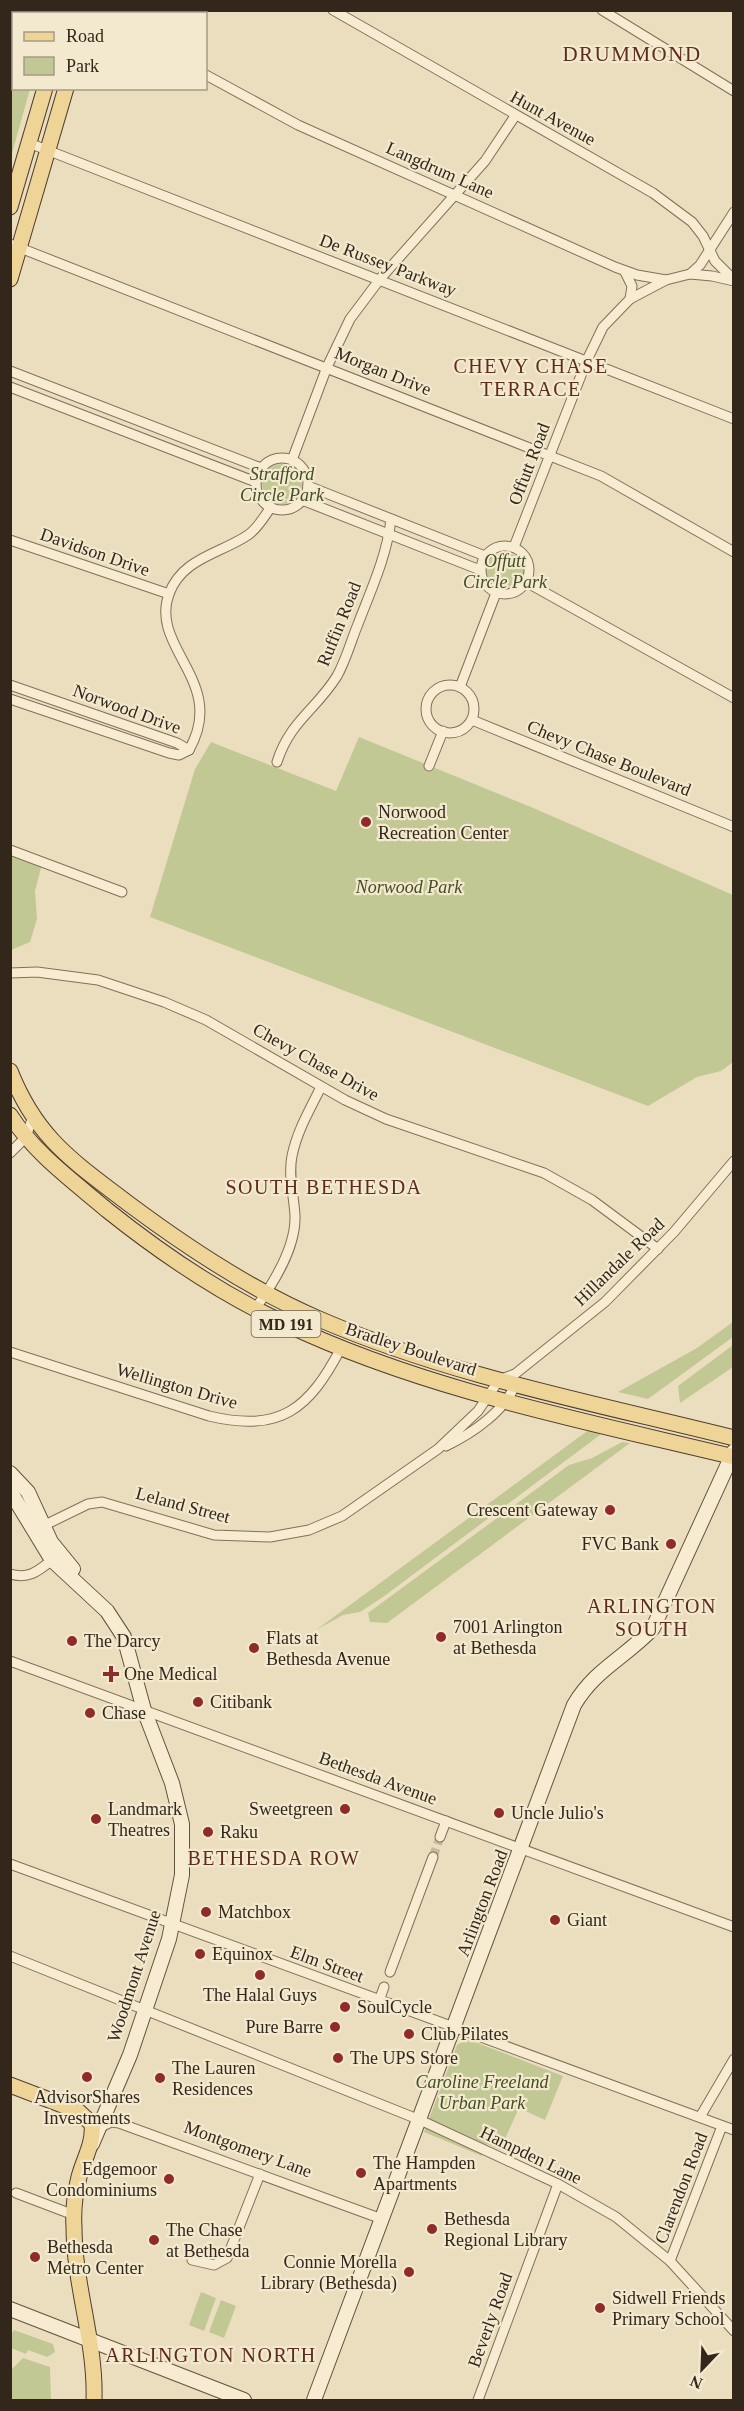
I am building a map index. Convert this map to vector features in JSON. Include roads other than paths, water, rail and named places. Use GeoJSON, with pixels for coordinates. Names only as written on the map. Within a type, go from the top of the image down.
{"type":"FeatureCollection","features":[{"type":"Feature","properties":{"kind":"main road"},"geometry":{"type":"LineString","coordinates":[[10,207],[44,90]]}},
{"type":"Feature","properties":{"kind":"main road"},"geometry":{"type":"LineString","coordinates":[[10,279],[15,245],[48,150],[65,90]]}},
{"type":"Feature","properties":{"kind":"main road","name":"Bradley Boulevard"},"geometry":{"type":"LineString","coordinates":[[10,1071],[32,1119],[58,1148],[161,1228],[198,1253],[266,1293],[317,1319],[403,1353],[499,1380],[516,1379],[734,1438]]}},
{"type":"Feature","properties":{"kind":"main road","name":"Bradley Boulevard"},"geometry":{"type":"LineString","coordinates":[[10,1115],[26,1137],[70,1179],[132,1229],[255,1309],[341,1348],[426,1377],[489,1395],[733,1455]]}},
{"type":"Feature","properties":{"kind":"main road"},"geometry":{"type":"LineString","coordinates":[[26,1137],[38,1138],[58,1148]]}},
{"type":"Feature","properties":{"kind":"main road"},"geometry":{"type":"LineString","coordinates":[[10,2085],[85,2115],[92,2124],[92,2144]]}},
{"type":"Feature","properties":{"kind":"main road","name":"Woodmont Avenue"},"geometry":{"type":"LineString","coordinates":[[92,2144],[79,2178],[74,2215],[74,2243],[89,2341],[94,2400]]}},
{"type":"Feature","properties":{"kind":"street","name":"Hunt Avenue"},"geometry":{"type":"LineString","coordinates":[[333,10],[653,193],[692,222],[703,236],[721,269],[734,281]]}},
{"type":"Feature","properties":{"kind":"street"},"geometry":{"type":"LineString","coordinates":[[602,10],[734,92]]}},
{"type":"Feature","properties":{"kind":"street","name":"Langdrum Lane"},"geometry":{"type":"LineString","coordinates":[[207,76],[298,125],[625,272],[666,280]]}},
{"type":"Feature","properties":{"kind":"street"},"geometry":{"type":"LineString","coordinates":[[292,460],[327,367],[350,319],[380,279],[494,151],[515,116]]}},
{"type":"Feature","properties":{"kind":"street","name":"De Russey Parkway"},"geometry":{"type":"LineString","coordinates":[[29,143],[734,419]]}},
{"type":"Feature","properties":{"kind":"street"},"geometry":{"type":"LineString","coordinates":[[690,274],[700,265],[734,212]]}},
{"type":"Feature","properties":{"kind":"street","name":"Morgan Drive"},"geometry":{"type":"LineString","coordinates":[[15,245],[549,455],[618,485],[734,552]]}},
{"type":"Feature","properties":{"kind":"street"},"geometry":{"type":"LineString","coordinates":[[625,272],[632,286],[630,299]]}},
{"type":"Feature","properties":{"kind":"street"},"geometry":{"type":"LineString","coordinates":[[690,274],[734,281]]}},
{"type":"Feature","properties":{"kind":"street","name":"Offutt Road"},"geometry":{"type":"LineString","coordinates":[[514,548],[587,360],[603,327],[630,299],[666,280],[690,274]]}},
{"type":"Feature","properties":{"kind":"street"},"geometry":{"type":"LineString","coordinates":[[10,370],[261,468]]}},
{"type":"Feature","properties":{"kind":"street"},"geometry":{"type":"LineString","coordinates":[[10,387],[256,482]]}},
{"type":"Feature","properties":{"kind":"street"},"geometry":{"type":"LineString","coordinates":[[124,430],[130,416]]}},
{"type":"Feature","properties":{"kind":"street"},"geometry":{"type":"LineString","coordinates":[[272,460],[292,460],[305,472],[308,486],[302,500],[288,509],[271,507],[258,495],[256,482],[261,468],[272,460]]}},
{"type":"Feature","properties":{"kind":"street"},"geometry":{"type":"LineString","coordinates":[[308,486],[484,556]]}},
{"type":"Feature","properties":{"kind":"street"},"geometry":{"type":"LineString","coordinates":[[302,500],[480,570]]}},
{"type":"Feature","properties":{"kind":"street"},"geometry":{"type":"LineString","coordinates":[[189,750],[199,730],[199,696],[192,675],[169,632],[166,612],[169,594],[187,568],[200,558],[249,534],[271,507]]}},
{"type":"Feature","properties":{"kind":"street","name":"Ruffin Road"},"geometry":{"type":"LineString","coordinates":[[277,762],[283,742],[293,726],[324,694],[338,673],[389,542],[391,519]]}},
{"type":"Feature","properties":{"kind":"street","name":"Davidson Drive"},"geometry":{"type":"LineString","coordinates":[[10,540],[169,594]]}},
{"type":"Feature","properties":{"kind":"street"},"geometry":{"type":"LineString","coordinates":[[496,547],[514,548],[528,562],[529,576],[526,582],[512,594],[496,593],[485,585],[480,570],[484,556],[496,547]]}},
{"type":"Feature","properties":{"kind":"street"},"geometry":{"type":"LineString","coordinates":[[526,582],[734,698]]}},
{"type":"Feature","properties":{"kind":"street"},"geometry":{"type":"LineString","coordinates":[[460,687],[496,593]]}},
{"type":"Feature","properties":{"kind":"street","name":"Norwood Drive"},"geometry":{"type":"LineString","coordinates":[[10,685],[177,742],[189,750]]}},
{"type":"Feature","properties":{"kind":"street"},"geometry":{"type":"LineString","coordinates":[[434,726],[442,731],[460,730],[472,720],[473,702],[460,687],[440,687],[429,697],[427,712],[434,726],[438,743]]}},
{"type":"Feature","properties":{"kind":"street","name":"Norwood Drive"},"geometry":{"type":"LineString","coordinates":[[10,699],[169,753],[178,755],[189,750]]}},
{"type":"Feature","properties":{"kind":"street"},"geometry":{"type":"LineString","coordinates":[[89,725],[93,714]]}},
{"type":"Feature","properties":{"kind":"street","name":"Chevy Chase Boulevard"},"geometry":{"type":"LineString","coordinates":[[472,720],[734,827]]}},
{"type":"Feature","properties":{"kind":"street"},"geometry":{"type":"LineString","coordinates":[[429,766],[442,731]]}},
{"type":"Feature","properties":{"kind":"street"},"geometry":{"type":"LineString","coordinates":[[10,850],[122,892]]}},
{"type":"Feature","properties":{"kind":"street","name":"Chevy Chase Drive"},"geometry":{"type":"LineString","coordinates":[[10,973],[37,972],[90,978],[164,1002],[206,1020],[321,1087],[386,1119],[544,1173],[592,1200],[658,1248]]}},
{"type":"Feature","properties":{"kind":"street"},"geometry":{"type":"LineString","coordinates":[[255,1309],[280,1269],[290,1242],[295,1219],[292,1157],[297,1137],[321,1087]]}},
{"type":"Feature","properties":{"kind":"street"},"geometry":{"type":"LineString","coordinates":[[10,1153],[26,1137],[32,1119]]}},
{"type":"Feature","properties":{"kind":"street","name":"Hillandale Road"},"geometry":{"type":"LineString","coordinates":[[516,1379],[605,1302],[658,1248],[734,1161]]}},
{"type":"Feature","properties":{"kind":"street","name":"Wellington Drive"},"geometry":{"type":"LineString","coordinates":[[10,1352],[209,1416],[235,1422],[255,1423],[278,1417],[309,1397],[326,1378],[341,1348]]}},
{"type":"Feature","properties":{"kind":"street","name":"Leland Street"},"geometry":{"type":"LineString","coordinates":[[438,1449],[472,1434],[485,1424],[505,1399],[516,1379]]}},
{"type":"Feature","properties":{"kind":"street","name":"Leland Street"},"geometry":{"type":"LineString","coordinates":[[45,1525],[87,1504],[102,1502],[214,1535],[270,1537],[309,1530],[342,1515],[438,1449],[478,1411],[499,1380]]}},
{"type":"Feature","properties":{"kind":"street","name":"Arlington Road"},"geometry":{"type":"LineString","coordinates":[[314,2400],[574,1705],[592,1679],[642,1640],[653,1628],[733,1455]]}},
{"type":"Feature","properties":{"kind":"street","name":"Woodmont Avenue"},"geometry":{"type":"LineString","coordinates":[[10,1473],[28,1492],[45,1525],[56,1557]]}},
{"type":"Feature","properties":{"kind":"street","name":"Woodmont Avenue"},"geometry":{"type":"LineString","coordinates":[[10,1491],[56,1557],[73,1569],[75,1580],[107,1611],[124,1637],[144,1710],[172,1783],[182,1824],[182,1865],[173,1924],[145,2010],[101,2127],[92,2144]]}},
{"type":"Feature","properties":{"kind":"street"},"geometry":{"type":"LineString","coordinates":[[10,1574],[26,1577],[56,1557]]}},
{"type":"Feature","properties":{"kind":"street","name":"Bethesda Avenue"},"geometry":{"type":"LineString","coordinates":[[10,1661],[734,1927]]}},
{"type":"Feature","properties":{"kind":"street"},"geometry":{"type":"LineString","coordinates":[[440,1837],[446,1821]]}},
{"type":"Feature","properties":{"kind":"street"},"geometry":{"type":"LineString","coordinates":[[390,1972],[433,1857]]}},
{"type":"Feature","properties":{"kind":"street","name":"Elm Street"},"geometry":{"type":"LineString","coordinates":[[10,1864],[734,2130]]}},
{"type":"Feature","properties":{"kind":"street","name":"Hampden Lane"},"geometry":{"type":"LineString","coordinates":[[10,1956],[420,2120],[558,2184],[616,2217],[670,2261],[734,2331]]}},
{"type":"Feature","properties":{"kind":"street"},"geometry":{"type":"LineString","coordinates":[[379,2001],[384,1987]]}},
{"type":"Feature","properties":{"kind":"street","name":"Clarendon Road"},"geometry":{"type":"LineString","coordinates":[[699,2116],[734,2059]]}},
{"type":"Feature","properties":{"kind":"street","name":"Montgomery Lane"},"geometry":{"type":"LineString","coordinates":[[101,2127],[116,2122],[382,2219]]}},
{"type":"Feature","properties":{"kind":"street","name":"Clarendon Road"},"geometry":{"type":"LineString","coordinates":[[670,2261],[722,2126]]}},
{"type":"Feature","properties":{"kind":"street"},"geometry":{"type":"LineString","coordinates":[[192,2260],[214,2265],[227,2258],[260,2175]]}},
{"type":"Feature","properties":{"kind":"street","name":"Beverly Road"},"geometry":{"type":"LineString","coordinates":[[478,2400],[558,2184]]}},
{"type":"Feature","properties":{"kind":"street"},"geometry":{"type":"LineString","coordinates":[[16,2193],[74,2215]]}},
{"type":"Feature","properties":{"kind":"street"},"geometry":{"type":"LineString","coordinates":[[10,2310],[244,2400]]}},
{"type":"Feature","properties":{"kind":"tunnel"},"geometry":{"type":"LineString","coordinates":[[433,1857],[440,1837]]}},
{"type":"Feature","properties":{"kind":"place","name":"Norwood Recreation Center"},"geometry":{"type":"Point","coordinates":[366,822]}},
{"type":"Feature","properties":{"kind":"place","name":"Crescent Gateway"},"geometry":{"type":"Point","coordinates":[610,1510]}},
{"type":"Feature","properties":{"kind":"place","name":"FVC Bank"},"geometry":{"type":"Point","coordinates":[671,1544]}},
{"type":"Feature","properties":{"kind":"place","name":"7001 Arlington at Bethesda"},"geometry":{"type":"Point","coordinates":[441,1637]}},
{"type":"Feature","properties":{"kind":"place","name":"The Darcy"},"geometry":{"type":"Point","coordinates":[72,1641]}},
{"type":"Feature","properties":{"kind":"place","name":"Flats at Bethesda Avenue"},"geometry":{"type":"Point","coordinates":[254,1648]}},
{"type":"Feature","properties":{"kind":"place","name":"One Medical"},"geometry":{"type":"Point","coordinates":[111,1674]}},
{"type":"Feature","properties":{"kind":"place","name":"Citibank"},"geometry":{"type":"Point","coordinates":[198,1702]}},
{"type":"Feature","properties":{"kind":"place","name":"Chase"},"geometry":{"type":"Point","coordinates":[90,1713]}},
{"type":"Feature","properties":{"kind":"place","name":"Sweetgreen"},"geometry":{"type":"Point","coordinates":[345,1809]}},
{"type":"Feature","properties":{"kind":"place","name":"Uncle Julio's"},"geometry":{"type":"Point","coordinates":[499,1813]}},
{"type":"Feature","properties":{"kind":"place","name":"Landmark Theatres"},"geometry":{"type":"Point","coordinates":[96,1819]}},
{"type":"Feature","properties":{"kind":"place","name":"Raku"},"geometry":{"type":"Point","coordinates":[208,1832]}},
{"type":"Feature","properties":{"kind":"place","name":"Matchbox"},"geometry":{"type":"Point","coordinates":[206,1912]}},
{"type":"Feature","properties":{"kind":"place","name":"Giant"},"geometry":{"type":"Point","coordinates":[555,1920]}},
{"type":"Feature","properties":{"kind":"place","name":"Equinox"},"geometry":{"type":"Point","coordinates":[200,1954]}},
{"type":"Feature","properties":{"kind":"place","name":"The Halal Guys"},"geometry":{"type":"Point","coordinates":[260,1975]}},
{"type":"Feature","properties":{"kind":"place","name":"SoulCycle"},"geometry":{"type":"Point","coordinates":[345,2007]}},
{"type":"Feature","properties":{"kind":"place","name":"Pure Barre"},"geometry":{"type":"Point","coordinates":[335,2027]}},
{"type":"Feature","properties":{"kind":"place","name":"Club Pilates"},"geometry":{"type":"Point","coordinates":[409,2034]}},
{"type":"Feature","properties":{"kind":"place","name":"The UPS Store"},"geometry":{"type":"Point","coordinates":[338,2058]}},
{"type":"Feature","properties":{"kind":"place","name":"AdvisorShares Investments"},"geometry":{"type":"Point","coordinates":[87,2077]}},
{"type":"Feature","properties":{"kind":"place","name":"The Lauren Residences"},"geometry":{"type":"Point","coordinates":[160,2078]}},
{"type":"Feature","properties":{"kind":"place","name":"The Hampden Apartments"},"geometry":{"type":"Point","coordinates":[361,2173]}},
{"type":"Feature","properties":{"kind":"place","name":"Edgemoor Condominiums"},"geometry":{"type":"Point","coordinates":[169,2179]}},
{"type":"Feature","properties":{"kind":"place","name":"Bethesda Regional Library"},"geometry":{"type":"Point","coordinates":[432,2229]}},
{"type":"Feature","properties":{"kind":"place","name":"The Chase at Bethesda"},"geometry":{"type":"Point","coordinates":[154,2240]}},
{"type":"Feature","properties":{"kind":"place","name":"Bethesda Metro Center"},"geometry":{"type":"Point","coordinates":[35,2257]}},
{"type":"Feature","properties":{"kind":"place","name":"Connie Morella Library (Bethesda)"},"geometry":{"type":"Point","coordinates":[409,2272]}},
{"type":"Feature","properties":{"kind":"place","name":"Sidwell Friends Primary School"},"geometry":{"type":"Point","coordinates":[600,2308]}},
{"type":"Feature","properties":{"kind":"district","name":"DRUMMOND"},"geometry":{"type":"Point","coordinates":[632,54]}},
{"type":"Feature","properties":{"kind":"district","name":"CHEVY CHASE TERRACE"},"geometry":{"type":"Point","coordinates":[531,378]}},
{"type":"Feature","properties":{"kind":"district","name":"SOUTH BETHESDA"},"geometry":{"type":"Point","coordinates":[324,1187]}},
{"type":"Feature","properties":{"kind":"district","name":"ARLINGTON SOUTH"},"geometry":{"type":"Point","coordinates":[652,1618]}},
{"type":"Feature","properties":{"kind":"district","name":"BETHESDA ROW"},"geometry":{"type":"Point","coordinates":[274,1858]}},
{"type":"Feature","properties":{"kind":"district","name":"ARLINGTON NORTH"},"geometry":{"type":"Point","coordinates":[211,2355]}},
{"type":"Feature","properties":{"kind":"park label","name":"Strafford Circle Park"},"geometry":{"type":"Point","coordinates":[282,484]}},
{"type":"Feature","properties":{"kind":"park label","name":"Offutt Circle Park"},"geometry":{"type":"Point","coordinates":[505,571]}},
{"type":"Feature","properties":{"kind":"park label","name":"Norwood Park"},"geometry":{"type":"Point","coordinates":[409,887]}},
{"type":"Feature","properties":{"kind":"park label","name":"Caroline Freeland Urban Park"},"geometry":{"type":"Point","coordinates":[482,2092]}}]}
